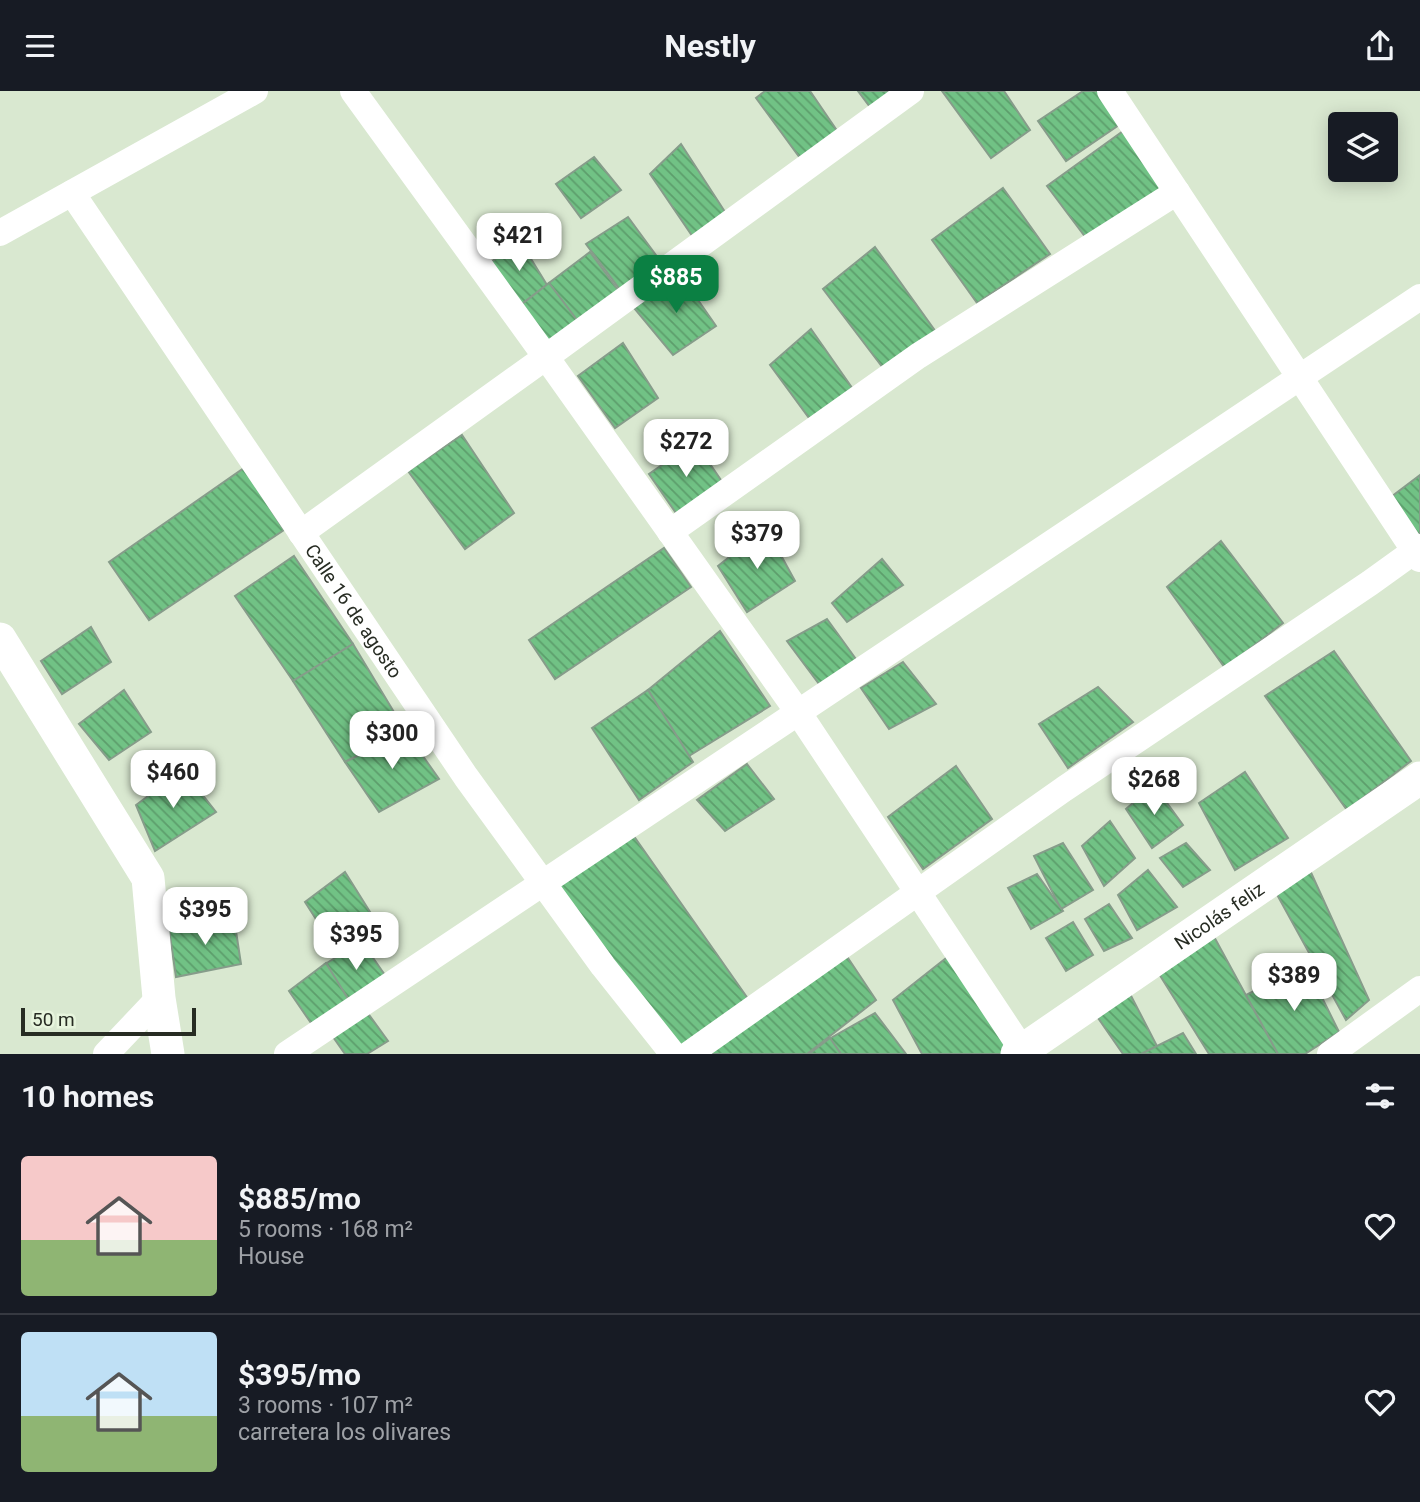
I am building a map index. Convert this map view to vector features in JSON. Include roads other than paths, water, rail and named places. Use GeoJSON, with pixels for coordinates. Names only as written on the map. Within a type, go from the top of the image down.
{"type":"FeatureCollection","features":[{"type":"Feature","properties":{"kind":"main road"},"geometry":{"type":"LineString","coordinates":[[0,639],[148,878],[159,998],[168,1054]]}},
{"type":"Feature","properties":{"kind":"main road","name":"Nicolás feliz"},"geometry":{"type":"LineString","coordinates":[[1021,1053],[1420,778]]}},
{"type":"Feature","properties":{"kind":"street"},"geometry":{"type":"LineString","coordinates":[[0,233],[254,91]]}},
{"type":"Feature","properties":{"kind":"street"},"geometry":{"type":"LineString","coordinates":[[353,91],[798,712],[1021,1053]]}},
{"type":"Feature","properties":{"kind":"street"},"geometry":{"type":"LineString","coordinates":[[301,533],[911,91]]}},
{"type":"Feature","properties":{"kind":"street"},"geometry":{"type":"LineString","coordinates":[[689,1054],[1064,789],[1418,552],[1110,91]]}},
{"type":"Feature","properties":{"kind":"street","name":"Calle 16 de agosto"},"geometry":{"type":"LineString","coordinates":[[72,193],[467,777],[603,966],[673,1054]]}},
{"type":"Feature","properties":{"kind":"street"},"geometry":{"type":"LineString","coordinates":[[670,532],[918,356],[1177,193]]}},
{"type":"Feature","properties":{"kind":"street"},"geometry":{"type":"LineString","coordinates":[[287,1054],[1420,297]]}},
{"type":"Feature","properties":{"kind":"street"},"geometry":{"type":"LineString","coordinates":[[1329,1054],[1420,989]]}},
{"type":"Feature","properties":{"kind":"street"},"geometry":{"type":"LineString","coordinates":[[106,1054],[159,998]]}}]}
